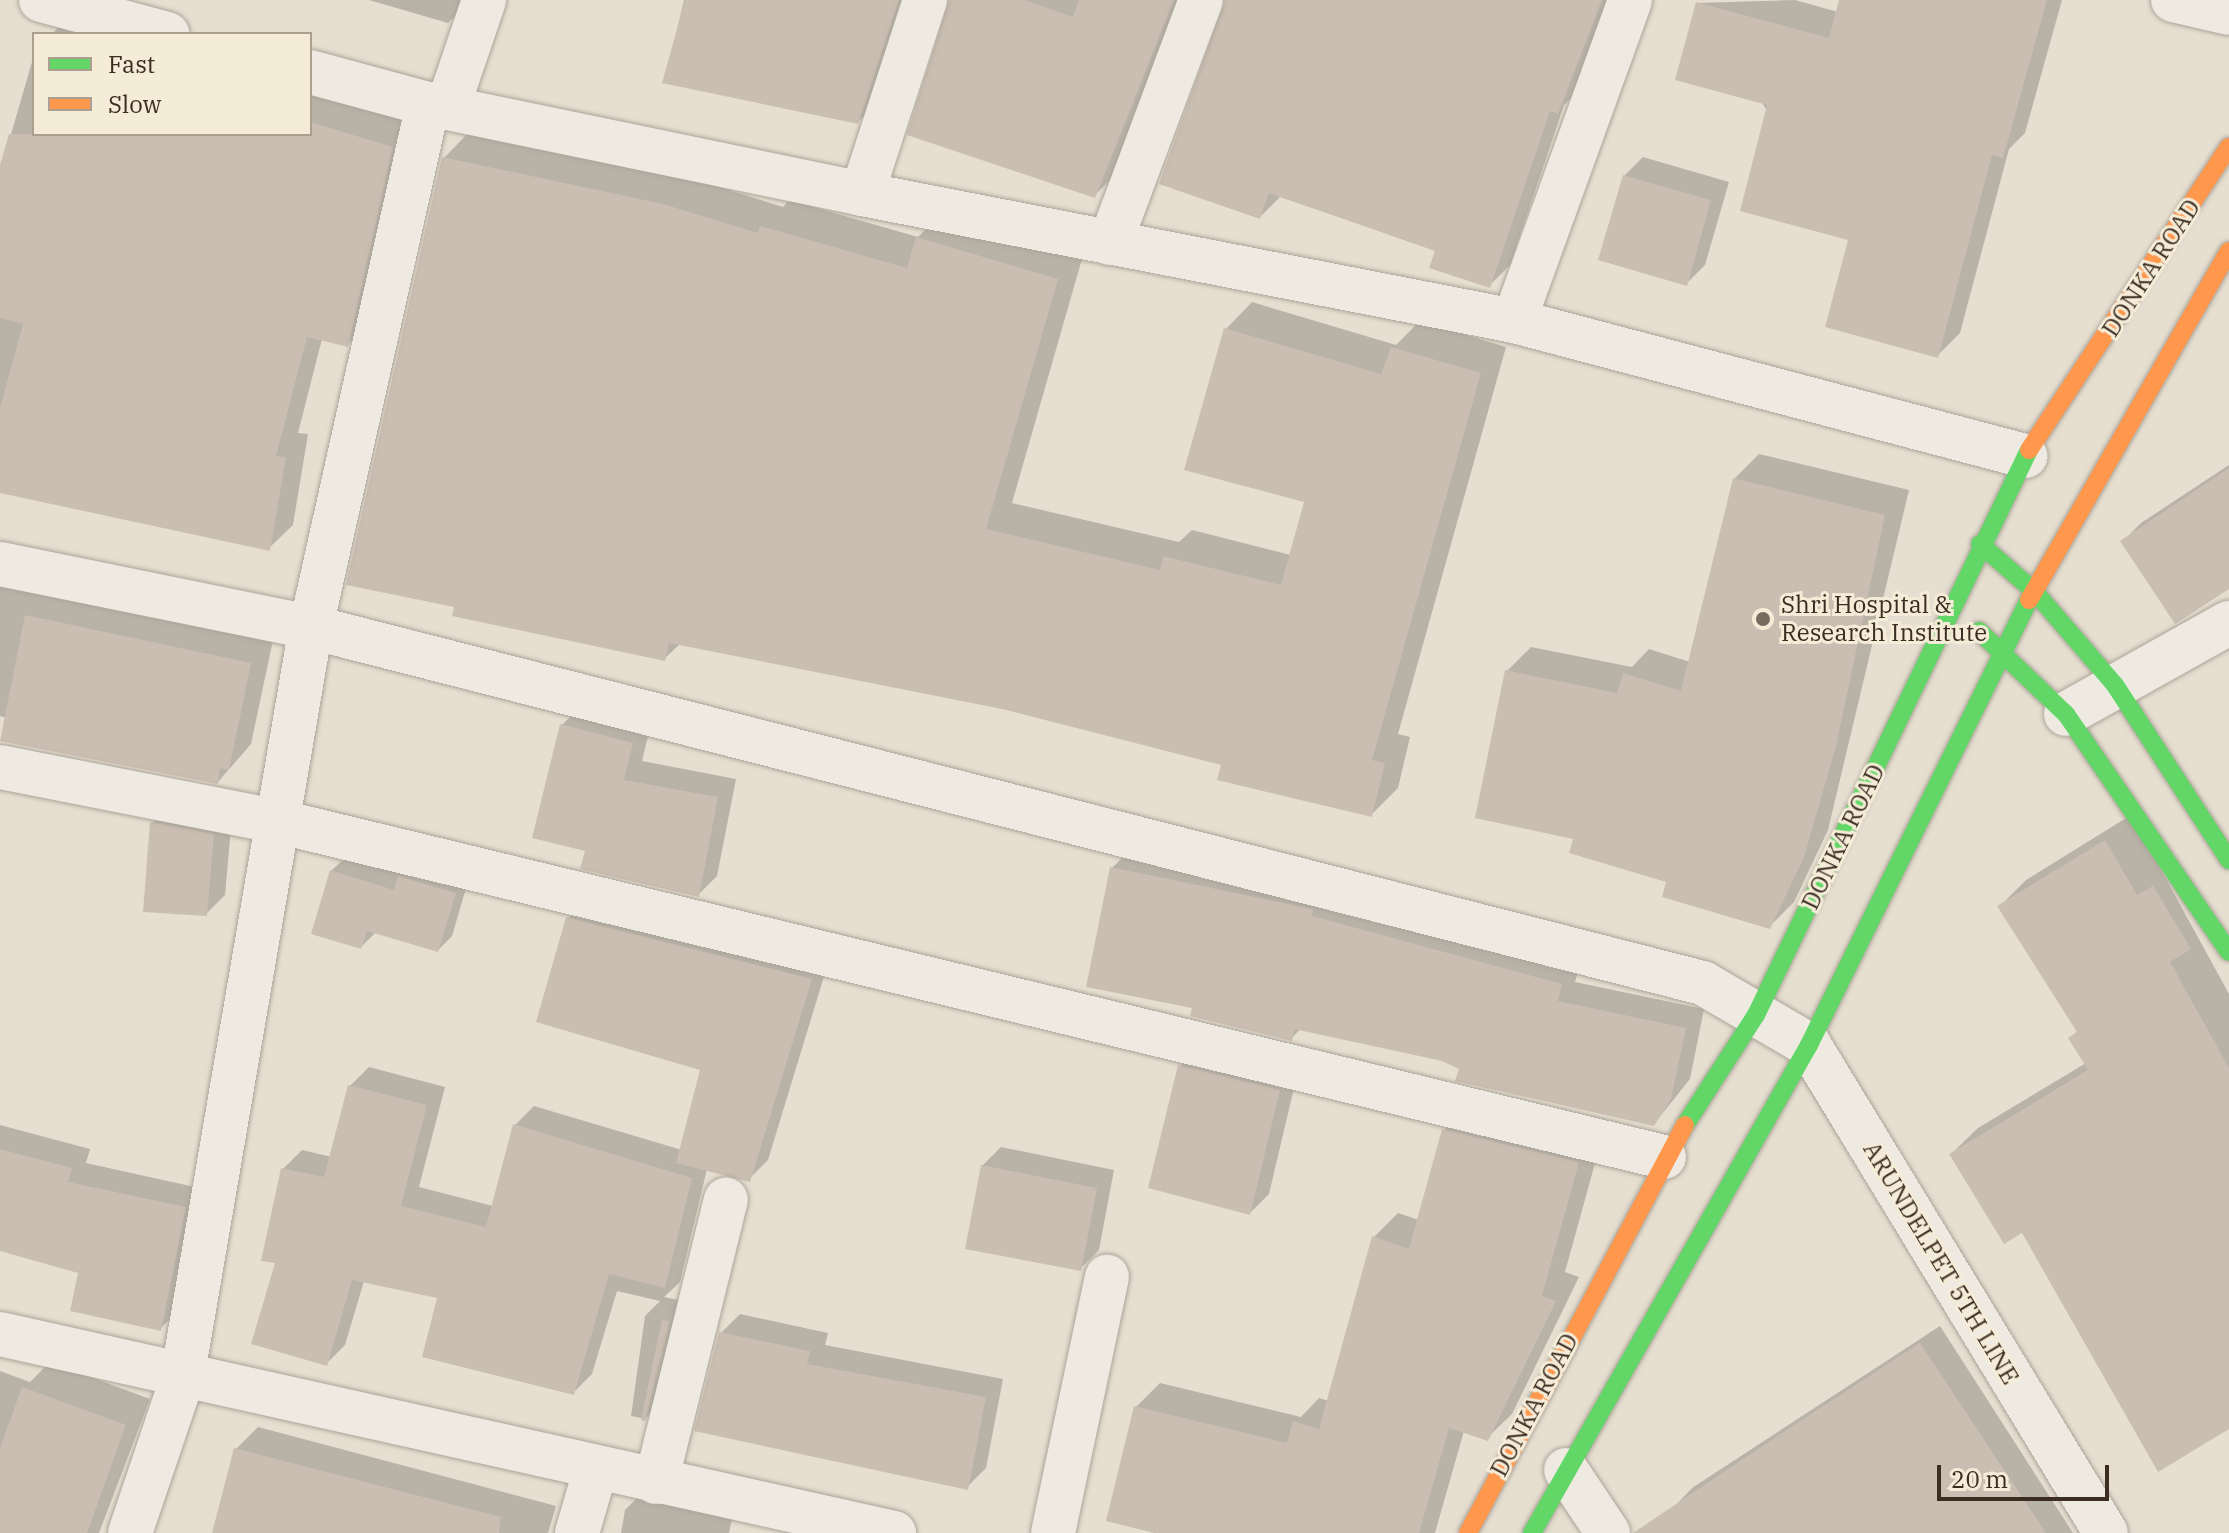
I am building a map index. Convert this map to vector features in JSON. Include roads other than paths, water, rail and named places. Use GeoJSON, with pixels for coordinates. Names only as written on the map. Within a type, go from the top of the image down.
{"type":"FeatureCollection","features":[{"type":"Feature","properties":{"kind":"street"},"geometry":{"type":"LineString","coordinates":[[41,0],[160,32]]}},
{"type":"Feature","properties":{"kind":"street"},"geometry":{"type":"LineString","coordinates":[[130,1533],[182,1379],[281,822],[311,627],[438,105],[484,0]]}},
{"type":"Feature","properties":{"kind":"street"},"geometry":{"type":"LineString","coordinates":[[862,194],[925,0]]}},
{"type":"Feature","properties":{"kind":"street"},"geometry":{"type":"LineString","coordinates":[[1110,243],[1201,0]]}},
{"type":"Feature","properties":{"kind":"street"},"geometry":{"type":"LineString","coordinates":[[1514,321],[1630,0]]}},
{"type":"Feature","properties":{"kind":"street"},"geometry":{"type":"LineString","coordinates":[[2173,0],[2229,13]]}},
{"type":"Feature","properties":{"kind":"street"},"geometry":{"type":"LineString","coordinates":[[312,73],[438,105],[862,194],[1514,321],[2025,456]]}},
{"type":"Feature","properties":{"kind":"street","name":"DONKA ROAD"},"geometry":{"type":"LineString","coordinates":[[1468,1533],[1664,1157],[1756,1015],[1956,609],[1980,544],[2025,456],[2229,147]]}},
{"type":"Feature","properties":{"kind":"street"},"geometry":{"type":"LineString","coordinates":[[1532,1533],[1809,1045],[2000,651],[2229,251]]}},
{"type":"Feature","properties":{"kind":"street"},"geometry":{"type":"LineString","coordinates":[[1980,544],[2035,592],[2115,685],[2229,860]]}},
{"type":"Feature","properties":{"kind":"street","name":"ARUNDELPET 5TH LINE"},"geometry":{"type":"LineString","coordinates":[[0,564],[311,627],[1670,970],[1809,1045],[2106,1533]]}},
{"type":"Feature","properties":{"kind":"street"},"geometry":{"type":"LineString","coordinates":[[1956,609],[2066,714],[2229,952]]}},
{"type":"Feature","properties":{"kind":"street"},"geometry":{"type":"LineString","coordinates":[[2066,714],[2229,623]]}},
{"type":"Feature","properties":{"kind":"street"},"geometry":{"type":"LineString","coordinates":[[0,767],[281,822],[1664,1157]]}},
{"type":"Feature","properties":{"kind":"street"},"geometry":{"type":"LineString","coordinates":[[656,1482],[726,1200]]}},
{"type":"Feature","properties":{"kind":"street"},"geometry":{"type":"LineString","coordinates":[[1053,1533],[1107,1277]]}},
{"type":"Feature","properties":{"kind":"street"},"geometry":{"type":"LineString","coordinates":[[0,1334],[182,1379],[894,1533]]}},
{"type":"Feature","properties":{"kind":"street"},"geometry":{"type":"LineString","coordinates":[[577,1533],[596,1468]]}},
{"type":"Feature","properties":{"kind":"street"},"geometry":{"type":"LineString","coordinates":[[1566,1470],[1608,1533]]}},
{"type":"Feature","properties":{"kind":"place","name":"Shri Hospital & Research Institute"},"geometry":{"type":"Point","coordinates":[1763,619]}}]}
